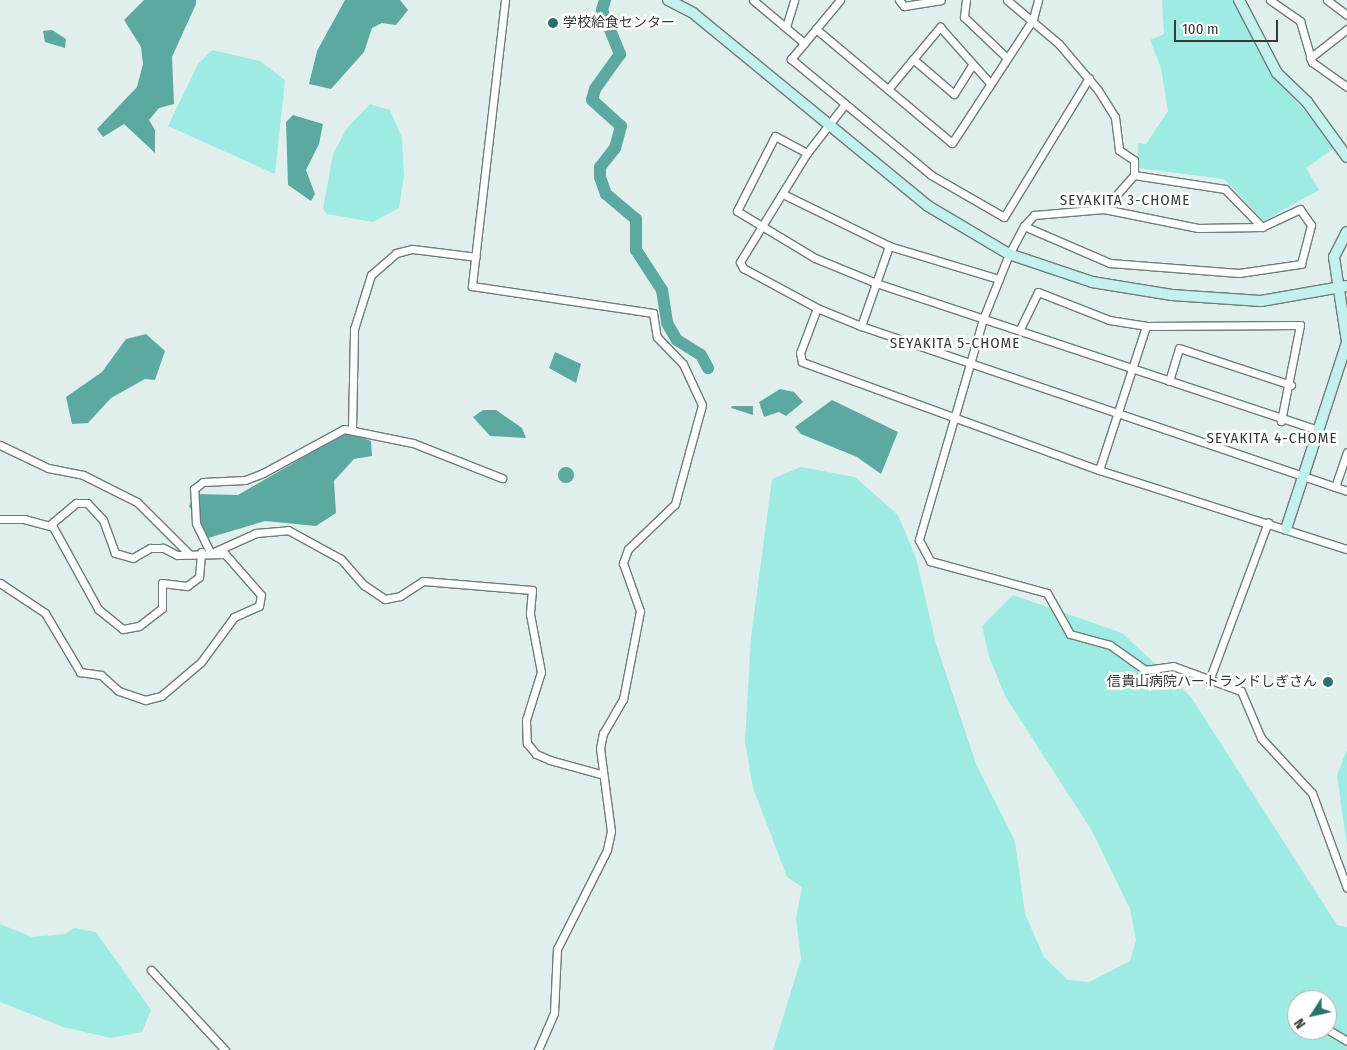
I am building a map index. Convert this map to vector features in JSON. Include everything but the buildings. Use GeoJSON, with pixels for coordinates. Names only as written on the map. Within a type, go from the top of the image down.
{"type":"FeatureCollection","features":[{"type":"Feature","properties":{"kind":"street"},"geometry":{"type":"LineString","coordinates":[[505,0],[472,286],[653,313],[657,337],[683,364],[698,390],[700,422],[676,504],[625,556],[626,574],[640,611],[623,699],[603,733],[601,774],[611,823],[607,850],[557,949],[554,1013],[538,1050]]}},
{"type":"Feature","properties":{"kind":"street"},"geometry":{"type":"LineString","coordinates":[[668,0],[693,14],[928,206],[1009,254],[1092,282],[1172,295],[1260,301],[1344,287]]}},
{"type":"Feature","properties":{"kind":"street"},"geometry":{"type":"LineString","coordinates":[[753,0],[804,43]]}},
{"type":"Feature","properties":{"kind":"street"},"geometry":{"type":"LineString","coordinates":[[786,27],[794,0]]}},
{"type":"Feature","properties":{"kind":"street"},"geometry":{"type":"LineString","coordinates":[[840,0],[791,59],[931,174],[1004,217],[1089,78]]}},
{"type":"Feature","properties":{"kind":"street"},"geometry":{"type":"LineString","coordinates":[[899,0],[904,6],[942,0]]}},
{"type":"Feature","properties":{"kind":"street"},"geometry":{"type":"LineString","coordinates":[[966,0],[964,17],[1006,58]]}},
{"type":"Feature","properties":{"kind":"street"},"geometry":{"type":"LineString","coordinates":[[1007,0],[1033,19],[1089,78],[1115,117],[1119,150],[1134,160],[1134,175],[1104,209]]}},
{"type":"Feature","properties":{"kind":"street"},"geometry":{"type":"LineString","coordinates":[[816,29],[889,88],[952,143],[989,82],[1033,19],[1038,0]]}},
{"type":"Feature","properties":{"kind":"street"},"geometry":{"type":"LineString","coordinates":[[1239,0],[1277,73],[1307,102],[1347,157]]}},
{"type":"Feature","properties":{"kind":"street"},"geometry":{"type":"LineString","coordinates":[[1270,0],[1300,21],[1310,58],[1347,87]]}},
{"type":"Feature","properties":{"kind":"street"},"geometry":{"type":"LineString","coordinates":[[1328,0],[1347,15]]}},
{"type":"Feature","properties":{"kind":"street"},"geometry":{"type":"LineString","coordinates":[[889,88],[940,28],[989,82]]}},
{"type":"Feature","properties":{"kind":"street"},"geometry":{"type":"LineString","coordinates":[[1310,58],[1347,29]]}},
{"type":"Feature","properties":{"kind":"street"},"geometry":{"type":"LineString","coordinates":[[913,59],[954,94],[972,65]]}},
{"type":"Feature","properties":{"kind":"street"},"geometry":{"type":"LineString","coordinates":[[845,104],[807,153],[760,228],[741,265],[817,308],[861,326],[1347,491]]}},
{"type":"Feature","properties":{"kind":"street"},"geometry":{"type":"LineString","coordinates":[[807,153],[775,136],[737,211],[760,228],[876,283],[983,319],[1020,329],[1130,370],[1169,381],[1281,421],[1318,430]]}},
{"type":"Feature","properties":{"kind":"street"},"geometry":{"type":"LineString","coordinates":[[1134,175],[1225,190],[1262,227]]}},
{"type":"Feature","properties":{"kind":"street"},"geometry":{"type":"LineString","coordinates":[[783,194],[889,246],[999,279]]}},
{"type":"Feature","properties":{"kind":"street"},"geometry":{"type":"LineString","coordinates":[[1024,226],[1110,263],[1240,273],[1301,264],[1311,225],[1300,209],[1262,227],[1198,228],[1104,209],[1034,214],[1024,226],[1009,254],[983,319],[919,540],[930,561],[1041,589],[1056,603],[1070,634],[1110,645],[1145,670],[1173,666],[1210,678],[1241,691],[1261,738],[1312,793],[1347,888]]}},
{"type":"Feature","properties":{"kind":"street"},"geometry":{"type":"LineString","coordinates":[[1286,529],[1347,342],[1344,287],[1334,256],[1347,232]]}},
{"type":"Feature","properties":{"kind":"street"},"geometry":{"type":"LineString","coordinates":[[861,326],[889,246]]}},
{"type":"Feature","properties":{"kind":"street"},"geometry":{"type":"LineString","coordinates":[[352,428],[354,329],[371,275],[396,253],[412,249],[476,257]]}},
{"type":"Feature","properties":{"kind":"street"},"geometry":{"type":"LineString","coordinates":[[1020,329],[1038,292],[1109,320],[1146,326],[1300,325],[1291,385],[1281,421]]}},
{"type":"Feature","properties":{"kind":"street"},"geometry":{"type":"LineString","coordinates":[[817,308],[800,361],[954,414],[1099,470],[1268,522],[1347,549]]}},
{"type":"Feature","properties":{"kind":"street"},"geometry":{"type":"LineString","coordinates":[[1099,470],[1116,412],[1146,326]]}},
{"type":"Feature","properties":{"kind":"street"},"geometry":{"type":"LineString","coordinates":[[1169,381],[1179,348],[1291,385]]}},
{"type":"Feature","properties":{"kind":"street"},"geometry":{"type":"LineString","coordinates":[[0,583],[44,613],[80,672],[101,675],[131,696],[154,699],[200,662],[225,626],[259,606],[261,595],[240,568],[213,551],[196,523],[194,489],[203,482],[245,480],[263,473],[352,428],[413,443],[502,478]]}},
{"type":"Feature","properties":{"kind":"street"},"geometry":{"type":"LineString","coordinates":[[0,445],[48,468],[83,475],[137,502],[189,554]]}},
{"type":"Feature","properties":{"kind":"street"},"geometry":{"type":"LineString","coordinates":[[1335,487],[1347,452]]}},
{"type":"Feature","properties":{"kind":"street"},"geometry":{"type":"LineString","coordinates":[[49,526],[76,503],[87,503],[103,520],[115,553],[133,558],[150,548],[163,548],[176,555],[213,551],[256,533],[288,530],[341,559],[364,585],[385,598],[400,596],[423,581],[532,590],[530,614],[541,672],[526,720],[527,742],[536,754],[550,760],[601,774]]}},
{"type":"Feature","properties":{"kind":"street"},"geometry":{"type":"LineString","coordinates":[[0,519],[49,526],[65,543],[80,582],[98,609],[123,629],[139,626],[162,608],[162,583],[188,586],[199,577],[201,552]]}},
{"type":"Feature","properties":{"kind":"street"},"geometry":{"type":"LineString","coordinates":[[1210,678],[1268,522]]}},
{"type":"Feature","properties":{"kind":"street"},"geometry":{"type":"LineString","coordinates":[[151,970],[225,1050]]}},
{"type":"Feature","properties":{"kind":"shaded area"},"geometry":{"type":"Polygon","coordinates":[[[144,0],[196,0],[196,4],[172,57],[174,104],[159,108],[149,120],[155,130],[155,153],[124,124],[103,137],[97,129],[137,87],[143,64],[141,47],[124,20],[144,0]]]}},
{"type":"Feature","properties":{"kind":"shaded area"},"geometry":{"type":"Polygon","coordinates":[[[345,0],[400,0],[408,10],[396,25],[382,23],[372,28],[364,52],[331,89],[309,84],[317,51],[345,0]]]}},
{"type":"Feature","properties":{"kind":"shaded area"},"geometry":{"type":"Polygon","coordinates":[[[1162,0],[1234,0],[1269,70],[1336,147],[1306,168],[1319,190],[1264,221],[1224,179],[1137,168],[1138,143],[1146,144],[1168,111],[1161,68],[1150,40],[1164,34],[1162,0]]]}},
{"type":"Feature","properties":{"kind":"shaded area"},"geometry":{"type":"Polygon","coordinates":[[[52,30],[66,39],[65,48],[45,42],[43,31],[52,30]]]}},
{"type":"Feature","properties":{"kind":"shaded area"},"geometry":{"type":"Polygon","coordinates":[[[212,50],[260,61],[285,80],[275,174],[168,126],[198,64],[212,50]]]}},
{"type":"Feature","properties":{"kind":"shaded area"},"geometry":{"type":"Polygon","coordinates":[[[370,104],[390,110],[402,138],[404,176],[399,208],[373,222],[327,214],[323,209],[333,154],[347,128],[370,104]]]}},
{"type":"Feature","properties":{"kind":"shaded area"},"geometry":{"type":"Polygon","coordinates":[[[293,115],[323,124],[319,144],[306,170],[315,194],[311,201],[288,185],[286,122],[293,115]]]}},
{"type":"Feature","properties":{"kind":"shaded area"},"geometry":{"type":"Polygon","coordinates":[[[146,334],[165,351],[155,380],[145,379],[111,398],[88,423],[72,424],[66,397],[102,372],[126,339],[146,334]]]}},
{"type":"Feature","properties":{"kind":"shaded area"},"geometry":{"type":"Polygon","coordinates":[[[555,352],[581,364],[576,383],[549,368],[555,352]]]}},
{"type":"Feature","properties":{"kind":"shaded area"},"geometry":{"type":"Polygon","coordinates":[[[780,389],[794,392],[803,402],[786,416],[779,412],[764,417],[759,402],[780,389]]]}},
{"type":"Feature","properties":{"kind":"shaded area"},"geometry":{"type":"Polygon","coordinates":[[[832,400],[898,432],[881,474],[857,457],[801,434],[795,427],[832,400]]]}},
{"type":"Feature","properties":{"kind":"shaded area"},"geometry":{"type":"Polygon","coordinates":[[[732,406],[753,406],[753,415],[731,408],[732,406]]]}},
{"type":"Feature","properties":{"kind":"shaded area"},"geometry":{"type":"Polygon","coordinates":[[[483,410],[496,410],[522,428],[526,438],[490,436],[473,417],[483,410]]]}},
{"type":"Feature","properties":{"kind":"shaded area"},"geometry":{"type":"Polygon","coordinates":[[[347,432],[371,441],[372,456],[354,459],[334,481],[336,513],[316,526],[265,521],[208,538],[189,506],[195,494],[238,495],[347,432]]]}},
{"type":"Feature","properties":{"kind":"shaded area"},"geometry":{"type":"Polygon","coordinates":[[[566,467],[572,469],[574,475],[572,481],[566,483],[560,481],[558,475],[560,469],[566,467]]]}},
{"type":"Feature","properties":{"kind":"shaded area"},"geometry":{"type":"Polygon","coordinates":[[[801,467],[855,477],[898,515],[916,558],[936,644],[976,764],[1015,841],[1025,914],[1044,957],[1068,980],[1089,982],[1130,961],[1136,940],[1130,909],[1092,831],[1005,696],[989,656],[982,626],[1013,595],[1122,633],[1191,697],[1337,925],[1347,927],[1347,1050],[773,1050],[801,959],[796,918],[802,887],[787,877],[753,788],[745,742],[751,637],[772,479],[801,467]]]}},
{"type":"Feature","properties":{"kind":"shaded area"},"geometry":{"type":"Polygon","coordinates":[[[1347,750],[1347,846],[1337,775],[1347,750]]]}},
{"type":"Feature","properties":{"kind":"shaded area"},"geometry":{"type":"Polygon","coordinates":[[[0,924],[32,937],[65,934],[74,928],[96,932],[151,1010],[142,1032],[111,1038],[63,1027],[0,1002],[0,924]]]}},
{"type":"Feature","properties":{"kind":"waterway"},"geometry":{"type":"LineString","coordinates":[[605,0],[602,10],[620,54],[595,89],[592,100],[621,126],[615,148],[600,167],[600,177],[606,194],[636,219],[636,250],[662,290],[667,323],[677,340],[701,355],[708,368]]}},
{"type":"Feature","properties":{"kind":"place","name":"学校給食センター"},"geometry":{"type":"Point","coordinates":[553,23]}},
{"type":"Feature","properties":{"kind":"place","name":"信貴山病院ハートランドしぎさん"},"geometry":{"type":"Point","coordinates":[1328,682]}},
{"type":"Feature","properties":{"kind":"district","name":"SEYAKITA 3-CHOME"},"geometry":{"type":"Point","coordinates":[1125,201]}},
{"type":"Feature","properties":{"kind":"district","name":"SEYAKITA 5-CHOME"},"geometry":{"type":"Point","coordinates":[955,344]}},
{"type":"Feature","properties":{"kind":"district","name":"SEYAKITA 4-CHOME"},"geometry":{"type":"Point","coordinates":[1272,439]}}]}
